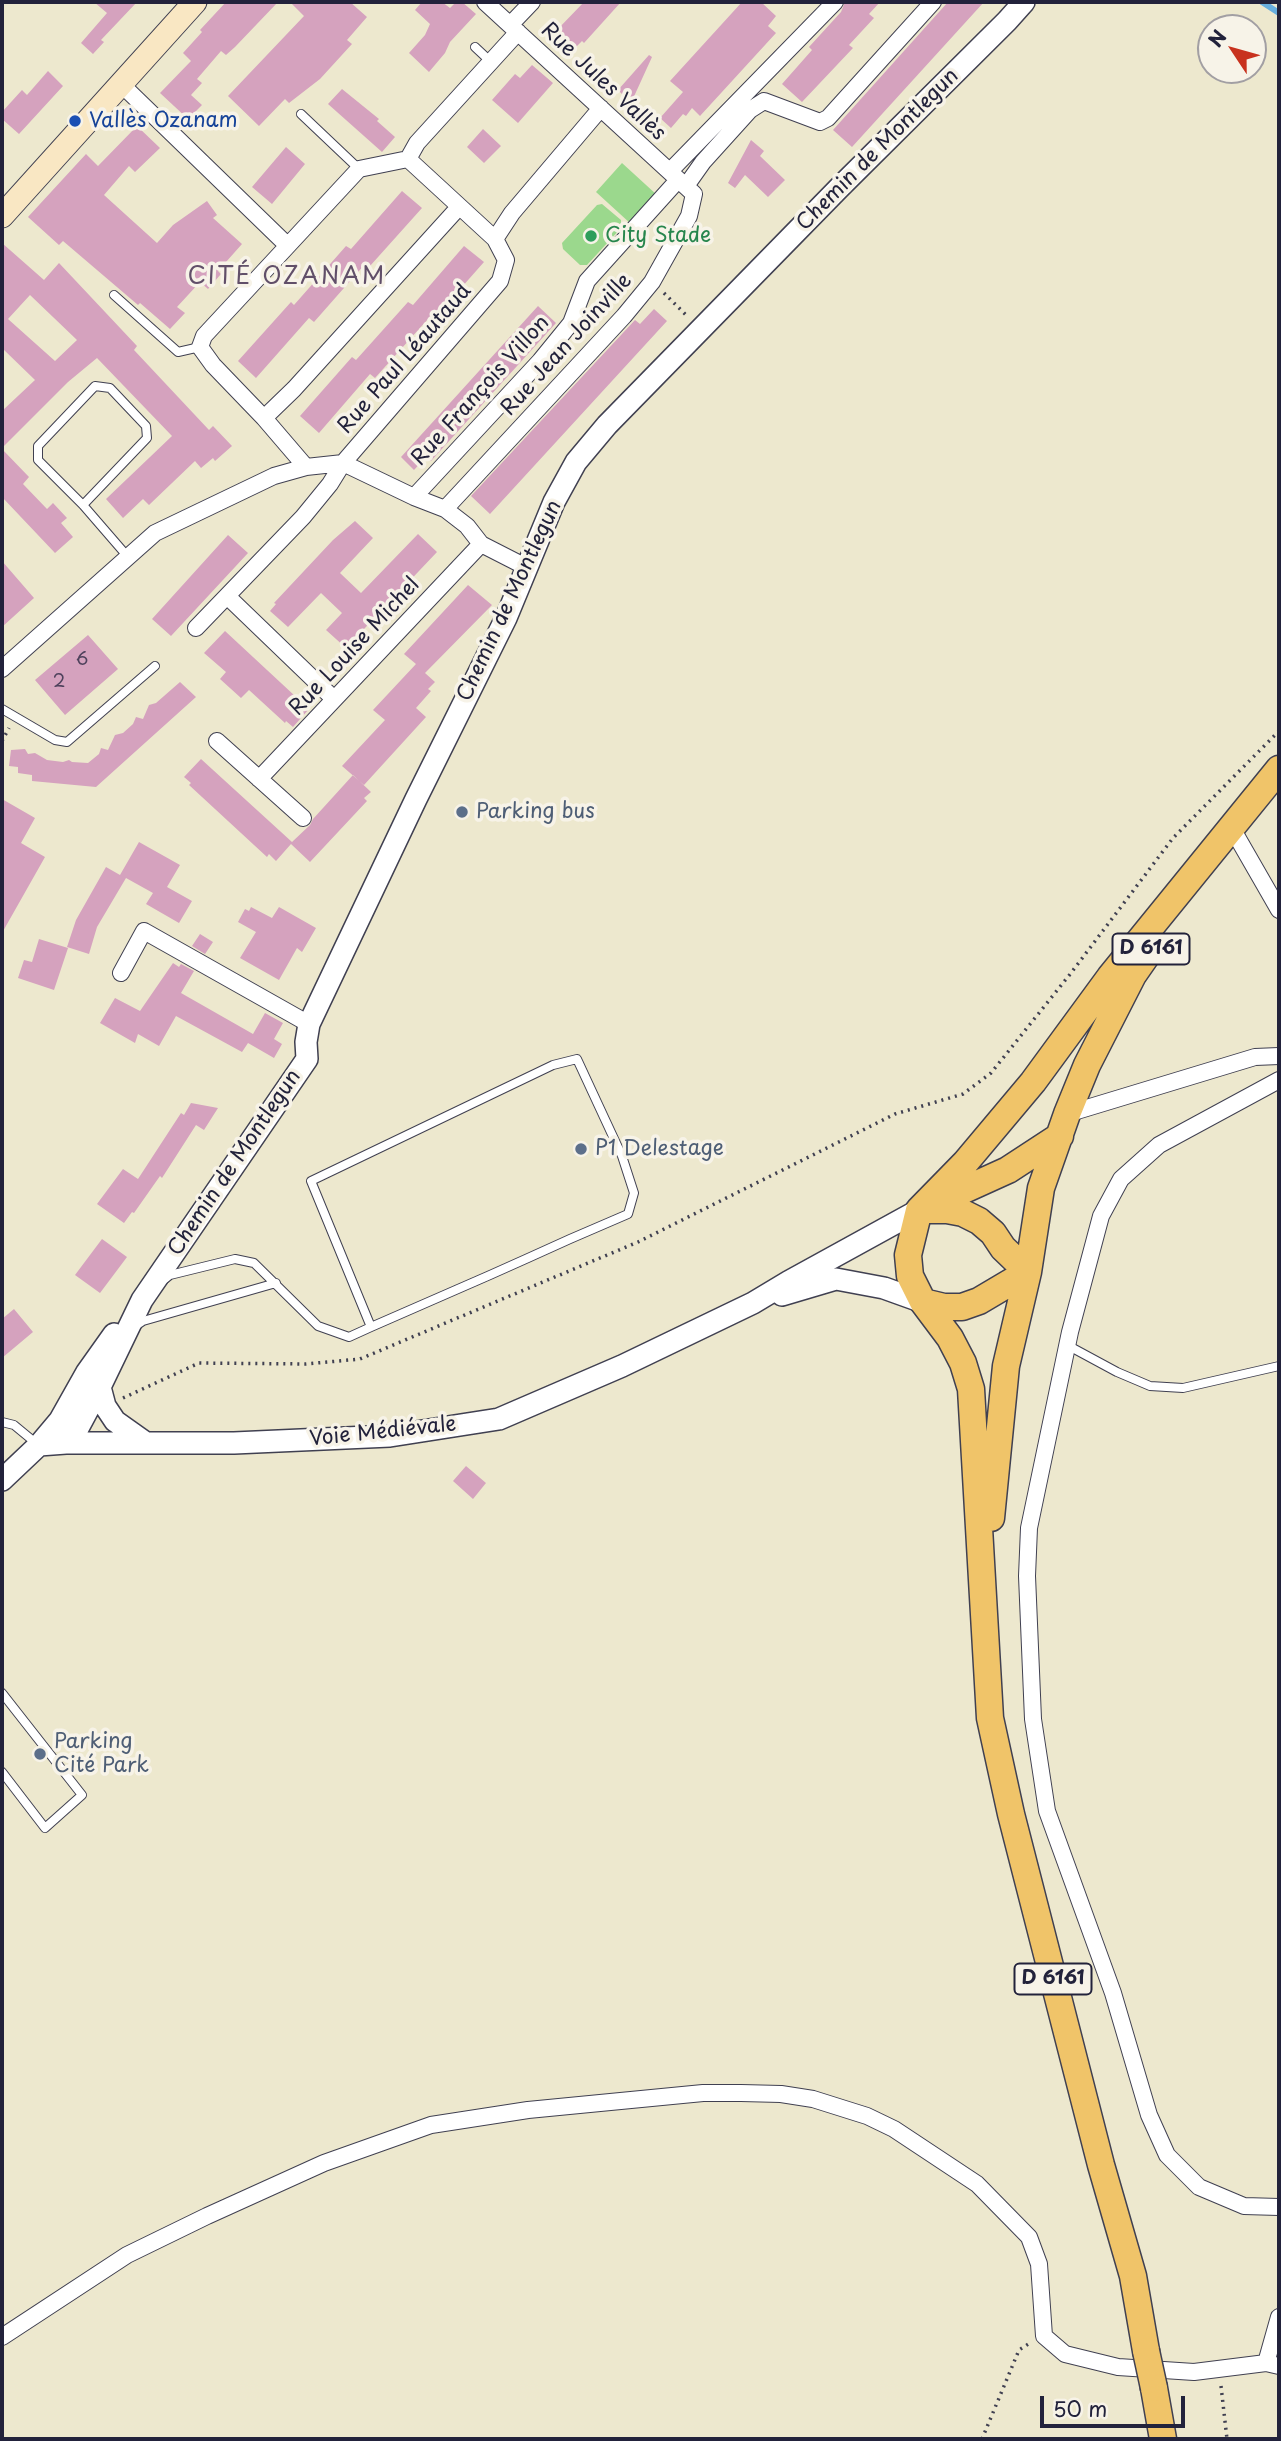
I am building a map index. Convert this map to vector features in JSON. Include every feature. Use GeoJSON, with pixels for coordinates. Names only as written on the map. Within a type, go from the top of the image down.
{"type":"FeatureCollection","features":[{"type":"Feature","properties":{"kind":"main road"},"geometry":{"type":"LineString","coordinates":[[2,216],[195,2]]}},
{"type":"Feature","properties":{"kind":"main road","name":"D 6161"},"geometry":{"type":"LineString","coordinates":[[1163,2439],[1133,2276],[1090,2124],[990,1718],[983,1604],[1006,1366],[1028,1272],[1041,1188],[1063,1125],[1087,1065],[1133,975],[1256,795],[1279,769]]}},
{"type":"Feature","properties":{"kind":"main road"},"geometry":{"type":"LineString","coordinates":[[983,1604],[971,1389],[963,1363],[950,1338],[923,1302],[910,1276],[908,1255],[919,1210],[965,1163],[1033,1082],[1110,977],[1256,795]]}},
{"type":"Feature","properties":{"kind":"main road"},"geometry":{"type":"LineString","coordinates":[[919,1210],[1008,1170],[1063,1125]]}},
{"type":"Feature","properties":{"kind":"main road"},"geometry":{"type":"LineString","coordinates":[[919,1210],[947,1210],[963,1213],[979,1221],[1028,1272],[978,1301],[962,1307],[943,1307],[923,1302]]}},
{"type":"Feature","properties":{"kind":"street","name":"Rue Jules Vallès"},"geometry":{"type":"LineString","coordinates":[[485,2],[682,183]]}},
{"type":"Feature","properties":{"kind":"street"},"geometry":{"type":"LineString","coordinates":[[306,467],[213,365],[200,347],[204,336],[359,169],[408,159],[417,143],[491,62],[532,2]]}},
{"type":"Feature","properties":{"kind":"street"},"geometry":{"type":"LineString","coordinates":[[682,183],[835,2]]}},
{"type":"Feature","properties":{"kind":"street"},"geometry":{"type":"LineString","coordinates":[[682,183],[750,110],[764,101],[820,122],[828,118],[933,2]]}},
{"type":"Feature","properties":{"kind":"street","name":"Chemin de Montlegun"},"geometry":{"type":"LineString","coordinates":[[39,1446],[60,1420],[87,1372],[111,1337],[145,1295],[307,1059],[309,1024],[528,568],[554,502],[576,462],[607,425],[1024,2]]}},
{"type":"Feature","properties":{"kind":"street"},"geometry":{"type":"LineString","coordinates":[[120,83],[286,245]]}},
{"type":"Feature","properties":{"kind":"street"},"geometry":{"type":"LineString","coordinates":[[408,159],[495,239],[512,213],[601,108]]}},
{"type":"Feature","properties":{"kind":"street","name":"Rue Jean Joinville"},"geometry":{"type":"LineString","coordinates":[[445,509],[624,316],[652,282],[689,216],[682,183]]}},
{"type":"Feature","properties":{"kind":"street","name":"Rue François Villon"},"geometry":{"type":"LineString","coordinates":[[414,498],[540,361],[571,323],[587,281],[682,183]]}},
{"type":"Feature","properties":{"kind":"street"},"geometry":{"type":"LineString","coordinates":[[264,418],[294,389],[459,207]]}},
{"type":"Feature","properties":{"kind":"street","name":"Rue Paul Léautaud"},"geometry":{"type":"LineString","coordinates":[[196,628],[303,517],[343,463],[500,281],[506,260],[495,239]]}},
{"type":"Feature","properties":{"kind":"street"},"geometry":{"type":"LineString","coordinates":[[2,669],[155,533],[274,476],[306,467],[343,463],[414,498],[445,509],[467,526],[481,544],[528,568]]}},
{"type":"Feature","properties":{"kind":"street","name":"Rue Louise Michel"},"geometry":{"type":"LineString","coordinates":[[259,779],[481,544]]}},
{"type":"Feature","properties":{"kind":"street"},"geometry":{"type":"LineString","coordinates":[[227,597],[334,699]]}},
{"type":"Feature","properties":{"kind":"street"},"geometry":{"type":"LineString","coordinates":[[217,741],[303,818]]}},
{"type":"Feature","properties":{"kind":"street"},"geometry":{"type":"LineString","coordinates":[[1233,830],[1279,910]]}},
{"type":"Feature","properties":{"kind":"street"},"geometry":{"type":"LineString","coordinates":[[121,973],[144,931],[309,1024]]}},
{"type":"Feature","properties":{"kind":"street"},"geometry":{"type":"LineString","coordinates":[[1063,1125],[1255,1058],[1279,1056]]}},
{"type":"Feature","properties":{"kind":"street"},"geometry":{"type":"LineString","coordinates":[[1279,1080],[1159,1145],[1121,1179],[1101,1216],[1067,1345],[1029,1528],[1027,1564],[1033,1719],[1047,1811],[1112,1993],[1149,2115],[1167,2155],[1199,2187],[1244,2206],[1279,2207]]}},
{"type":"Feature","properties":{"kind":"street"},"geometry":{"type":"LineString","coordinates":[[753,1303],[919,1210]]}},
{"type":"Feature","properties":{"kind":"street"},"geometry":{"type":"LineString","coordinates":[[753,1303],[836,1279],[884,1288],[923,1302]]}},
{"type":"Feature","properties":{"kind":"street","name":"Chemin de Montlegun"},"geometry":{"type":"LineString","coordinates":[[66,1443],[102,1396],[124,1336],[145,1295]]}},
{"type":"Feature","properties":{"kind":"street","name":"Voie Médiévale"},"geometry":{"type":"LineString","coordinates":[[39,1446],[66,1443],[234,1443],[390,1436],[499,1419],[622,1366],[753,1303]]}},
{"type":"Feature","properties":{"kind":"street"},"geometry":{"type":"LineString","coordinates":[[102,1396],[115,1422],[146,1443]]}},
{"type":"Feature","properties":{"kind":"street"},"geometry":{"type":"LineString","coordinates":[[2,1480],[39,1446]]}},
{"type":"Feature","properties":{"kind":"street"},"geometry":{"type":"LineString","coordinates":[[2,2337],[139,2249],[324,2163],[431,2125],[528,2110],[741,2093],[781,2094],[813,2099],[867,2116],[894,2129],[977,2184],[1029,2237],[1039,2264],[1044,2336],[1065,2354],[1118,2367],[1194,2372],[1272,2364],[1279,2317]]}},
{"type":"Feature","properties":{"kind":"lane"},"geometry":{"type":"LineString","coordinates":[[475,47],[491,62]]}},
{"type":"Feature","properties":{"kind":"lane"},"geometry":{"type":"LineString","coordinates":[[302,114],[359,169]]}},
{"type":"Feature","properties":{"kind":"lane"},"geometry":{"type":"LineString","coordinates":[[114,295],[178,352],[200,347]]}},
{"type":"Feature","properties":{"kind":"lane"},"geometry":{"type":"LineString","coordinates":[[83,505],[147,438],[146,426],[110,388],[95,386],[38,446],[38,460],[83,505],[128,557]]}},
{"type":"Feature","properties":{"kind":"lane"},"geometry":{"type":"LineString","coordinates":[[2,709],[55,740],[67,742],[155,666]]}},
{"type":"Feature","properties":{"kind":"lane"},"geometry":{"type":"LineString","coordinates":[[145,1295],[170,1275],[236,1259],[254,1264],[318,1326],[349,1337],[628,1214],[634,1193],[622,1156],[577,1059],[553,1065],[311,1181],[371,1327]]}},
{"type":"Feature","properties":{"kind":"lane"},"geometry":{"type":"LineString","coordinates":[[124,1336],[143,1321],[276,1283]]}},
{"type":"Feature","properties":{"kind":"lane"},"geometry":{"type":"LineString","coordinates":[[1067,1345],[1150,1386],[1183,1388],[1279,1366]]}},
{"type":"Feature","properties":{"kind":"lane"},"geometry":{"type":"LineString","coordinates":[[2,1422],[14,1425],[39,1446]]}},
{"type":"Feature","properties":{"kind":"lane"},"geometry":{"type":"LineString","coordinates":[[2,1693],[82,1795],[45,1828],[2,1772]]}},
{"type":"Feature","properties":{"kind":"path"},"geometry":{"type":"LineString","coordinates":[[652,282],[700,330]]}},
{"type":"Feature","properties":{"kind":"path"},"geometry":{"type":"LineString","coordinates":[[102,1396],[199,1363],[306,1364],[360,1359],[638,1242],[895,1114],[963,1094],[991,1073],[1173,838],[1279,731]]}},
{"type":"Feature","properties":{"kind":"path"},"geometry":{"type":"LineString","coordinates":[[982,2439],[1019,2350],[1044,2336]]}},
{"type":"Feature","properties":{"kind":"path"},"geometry":{"type":"LineString","coordinates":[[1219,2369],[1227,2439]]}},
{"type":"Feature","properties":{"kind":"green space"},"geometry":{"type":"Polygon","coordinates":[[[622,163],[657,195],[631,224],[596,192],[622,163]]]}},
{"type":"Feature","properties":{"kind":"green space","name":"City Stade"},"geometry":{"type":"Polygon","coordinates":[[[602,204],[621,220],[621,228],[587,265],[580,265],[563,249],[562,243],[597,205],[602,204]]]}},
{"type":"Feature","properties":{"kind":"building"},"geometry":{"type":"Polygon","coordinates":[[[94,2],[137,2],[101,40],[104,42],[93,54],[81,43],[107,13],[94,2]]]}},
{"type":"Feature","properties":{"kind":"building"},"geometry":{"type":"Polygon","coordinates":[[[226,2],[278,2],[226,55],[221,51],[197,79],[202,83],[191,95],[202,105],[188,119],[160,93],[191,61],[183,53],[226,2]]]}},
{"type":"Feature","properties":{"kind":"building"},"geometry":{"type":"Polygon","coordinates":[[[290,2],[350,2],[367,17],[347,40],[352,44],[320,79],[289,103],[285,99],[259,126],[228,96],[304,16],[290,2]]]}},
{"type":"Feature","properties":{"kind":"building"},"geometry":{"type":"Polygon","coordinates":[[[422,2],[442,2],[450,8],[456,2],[462,2],[476,14],[450,42],[445,53],[429,72],[409,53],[425,35],[430,24],[415,10],[422,2]]]}},
{"type":"Feature","properties":{"kind":"building"},"geometry":{"type":"Polygon","coordinates":[[[584,2],[621,2],[584,43],[582,41],[575,48],[556,31],[584,2]]]}},
{"type":"Feature","properties":{"kind":"building"},"geometry":{"type":"Polygon","coordinates":[[[742,2],[761,2],[776,16],[768,26],[776,33],[700,116],[692,108],[671,128],[660,118],[683,92],[670,81],[742,2]]]}},
{"type":"Feature","properties":{"kind":"building"},"geometry":{"type":"Polygon","coordinates":[[[845,2],[880,2],[869,14],[874,18],[849,45],[853,48],[802,102],[782,84],[812,50],[809,47],[841,12],[845,2]]]}},
{"type":"Feature","properties":{"kind":"building"},"geometry":{"type":"Polygon","coordinates":[[[948,2],[984,2],[852,147],[833,130],[948,2]]]}},
{"type":"Feature","properties":{"kind":"building"},"geometry":{"type":"Polygon","coordinates":[[[649,55],[652,57],[631,103],[618,90],[649,55]]]}},
{"type":"Feature","properties":{"kind":"building"},"geometry":{"type":"Polygon","coordinates":[[[532,65],[553,83],[518,123],[492,100],[515,74],[520,78],[532,65]]]}},
{"type":"Feature","properties":{"kind":"building"},"geometry":{"type":"Polygon","coordinates":[[[48,71],[63,86],[19,134],[2,119],[2,112],[22,90],[27,95],[48,71]]]}},
{"type":"Feature","properties":{"kind":"building"},"geometry":{"type":"Polygon","coordinates":[[[342,89],[379,119],[377,121],[395,137],[382,152],[328,104],[342,89]]]}},
{"type":"Feature","properties":{"kind":"building"},"geometry":{"type":"Polygon","coordinates":[[[137,126],[160,148],[135,172],[129,166],[104,195],[157,243],[173,225],[207,201],[217,215],[213,218],[242,244],[218,271],[221,274],[208,289],[200,282],[177,307],[185,313],[170,329],[63,241],[59,245],[28,217],[86,154],[98,166],[137,126]]]}},
{"type":"Feature","properties":{"kind":"building"},"geometry":{"type":"Polygon","coordinates":[[[483,129],[501,146],[484,163],[467,147],[483,129]]]}},
{"type":"Feature","properties":{"kind":"building"},"geometry":{"type":"Polygon","coordinates":[[[751,140],[764,151],[760,156],[785,180],[768,197],[745,175],[735,188],[728,183],[751,140]]]}},
{"type":"Feature","properties":{"kind":"building"},"geometry":{"type":"Polygon","coordinates":[[[286,147],[305,164],[272,204],[252,187],[286,147]]]}},
{"type":"Feature","properties":{"kind":"building"},"geometry":{"type":"Polygon","coordinates":[[[402,191],[422,208],[370,266],[366,263],[314,322],[309,318],[256,378],[238,361],[291,302],[294,305],[346,246],[351,249],[402,191]]]}},
{"type":"Feature","properties":{"kind":"building"},"geometry":{"type":"Polygon","coordinates":[[[2,243],[44,280],[59,263],[137,346],[134,350],[209,430],[213,426],[232,446],[215,461],[213,458],[201,468],[195,461],[149,505],[143,499],[123,518],[106,499],[172,436],[97,358],[68,382],[2,448],[2,411],[35,380],[2,348],[2,243]],[[30,295],[8,319],[55,361],[77,340],[30,295]]]}},
{"type":"Feature","properties":{"kind":"building"},"geometry":{"type":"Polygon","coordinates":[[[464,246],[484,262],[431,322],[428,319],[375,378],[370,374],[319,433],[300,416],[352,357],[356,360],[408,302],[413,305],[464,246]]]}},
{"type":"Feature","properties":{"kind":"building"},"geometry":{"type":"Polygon","coordinates":[[[538,306],[556,323],[431,461],[426,457],[414,470],[401,457],[538,306]]]}},
{"type":"Feature","properties":{"kind":"building"},"geometry":{"type":"Polygon","coordinates":[[[654,309],[667,321],[490,514],[471,496],[635,320],[640,324],[654,309]]]}},
{"type":"Feature","properties":{"kind":"building"},"geometry":{"type":"Polygon","coordinates":[[[2,449],[29,477],[23,484],[47,509],[53,503],[67,518],[61,523],[73,537],[55,553],[2,497],[2,449]]]}},
{"type":"Feature","properties":{"kind":"building"},"geometry":{"type":"Polygon","coordinates":[[[355,521],[373,538],[340,573],[361,593],[418,534],[437,552],[346,648],[326,630],[342,613],[321,593],[288,627],[270,611],[276,604],[274,603],[333,540],[355,521]]]}},
{"type":"Feature","properties":{"kind":"building"},"geometry":{"type":"Polygon","coordinates":[[[228,535],[248,553],[171,636],[152,619],[228,535]]]}},
{"type":"Feature","properties":{"kind":"building"},"geometry":{"type":"Polygon","coordinates":[[[2,561],[34,598],[2,627],[2,561]]]}},
{"type":"Feature","properties":{"kind":"building"},"geometry":{"type":"Polygon","coordinates":[[[468,585],[492,605],[425,673],[435,682],[416,708],[426,717],[364,785],[342,766],[385,720],[373,710],[416,664],[404,654],[468,585]]]}},
{"type":"Feature","properties":{"kind":"building"},"geometry":{"type":"Polygon","coordinates":[[[225,631],[309,709],[293,727],[249,690],[241,698],[220,679],[226,672],[204,653],[225,631]]]}},
{"type":"Feature","properties":{"kind":"building"},"geometry":{"type":"Polygon","coordinates":[[[88,635],[118,669],[65,715],[35,680],[88,635]]]}},
{"type":"Feature","properties":{"kind":"building"},"geometry":{"type":"Polygon","coordinates":[[[180,682],[196,697],[96,787],[32,781],[32,775],[18,773],[18,767],[9,766],[11,750],[25,749],[28,754],[35,753],[47,760],[88,763],[99,754],[101,748],[108,750],[115,735],[123,733],[136,717],[143,719],[149,705],[156,703],[180,682]]]}},
{"type":"Feature","properties":{"kind":"building"},"geometry":{"type":"Polygon","coordinates":[[[201,759],[292,842],[353,775],[371,792],[364,798],[367,801],[310,862],[291,844],[276,861],[269,854],[267,857],[189,785],[191,783],[184,777],[201,759]]]}},
{"type":"Feature","properties":{"kind":"building"},"geometry":{"type":"Polygon","coordinates":[[[2,799],[35,818],[21,843],[45,857],[2,933],[2,799]]]}},
{"type":"Feature","properties":{"kind":"building"},"geometry":{"type":"Polygon","coordinates":[[[139,842],[180,865],[167,887],[192,901],[179,923],[146,904],[153,893],[126,878],[97,927],[89,954],[67,947],[76,920],[106,867],[120,875],[139,842]]]}},
{"type":"Feature","properties":{"kind":"building"},"geometry":{"type":"Polygon","coordinates":[[[251,907],[272,918],[279,907],[316,928],[302,952],[297,948],[279,980],[240,958],[256,932],[238,922],[245,909],[249,911],[251,907]]]}},
{"type":"Feature","properties":{"kind":"building"},"geometry":{"type":"Polygon","coordinates":[[[200,934],[213,942],[205,954],[192,946],[200,934]]]}},
{"type":"Feature","properties":{"kind":"building"},"geometry":{"type":"Polygon","coordinates":[[[39,939],[68,948],[54,990],[18,978],[24,960],[32,962],[39,939]]]}},
{"type":"Feature","properties":{"kind":"building"},"geometry":{"type":"Polygon","coordinates":[[[173,963],[194,971],[181,993],[253,1034],[265,1013],[283,1023],[274,1039],[282,1044],[274,1058],[248,1043],[242,1052],[176,1016],[159,1046],[138,1034],[135,1043],[100,1023],[115,998],[140,1011],[173,963]]]}},
{"type":"Feature","properties":{"kind":"building"},"geometry":{"type":"Polygon","coordinates":[[[191,1103],[218,1108],[204,1130],[196,1125],[162,1178],[160,1176],[134,1213],[132,1212],[124,1223],[97,1204],[123,1169],[138,1179],[181,1113],[184,1115],[191,1103]]]}},
{"type":"Feature","properties":{"kind":"building"},"geometry":{"type":"Polygon","coordinates":[[[102,1239],[127,1257],[100,1293],[75,1275],[102,1239]]]}},
{"type":"Feature","properties":{"kind":"building"},"geometry":{"type":"Polygon","coordinates":[[[14,1309],[33,1332],[2,1358],[2,1319],[14,1309]]]}},
{"type":"Feature","properties":{"kind":"building"},"geometry":{"type":"Polygon","coordinates":[[[466,1466],[486,1483],[473,1499],[453,1481],[466,1466]]]}},
{"type":"Feature","properties":{"kind":"waterway"},"geometry":{"type":"LineString","coordinates":[[1262,2],[1279,13]]}},
{"type":"Feature","properties":{"kind":"place","name":"Vallès Ozanam"},"geometry":{"type":"Point","coordinates":[75,121]}},
{"type":"Feature","properties":{"kind":"place","name":"City Stade"},"geometry":{"type":"Point","coordinates":[591,236]}},
{"type":"Feature","properties":{"kind":"place","name":"Parking bus"},"geometry":{"type":"Point","coordinates":[462,812]}},
{"type":"Feature","properties":{"kind":"place","name":"P1 Delestage"},"geometry":{"type":"Point","coordinates":[581,1149]}},
{"type":"Feature","properties":{"kind":"place","name":"Parking Cité Park"},"geometry":{"type":"Point","coordinates":[40,1754]}},
{"type":"Feature","properties":{"kind":"district","name":"CITÉ OZANAM"},"geometry":{"type":"Point","coordinates":[287,277]}}]}
